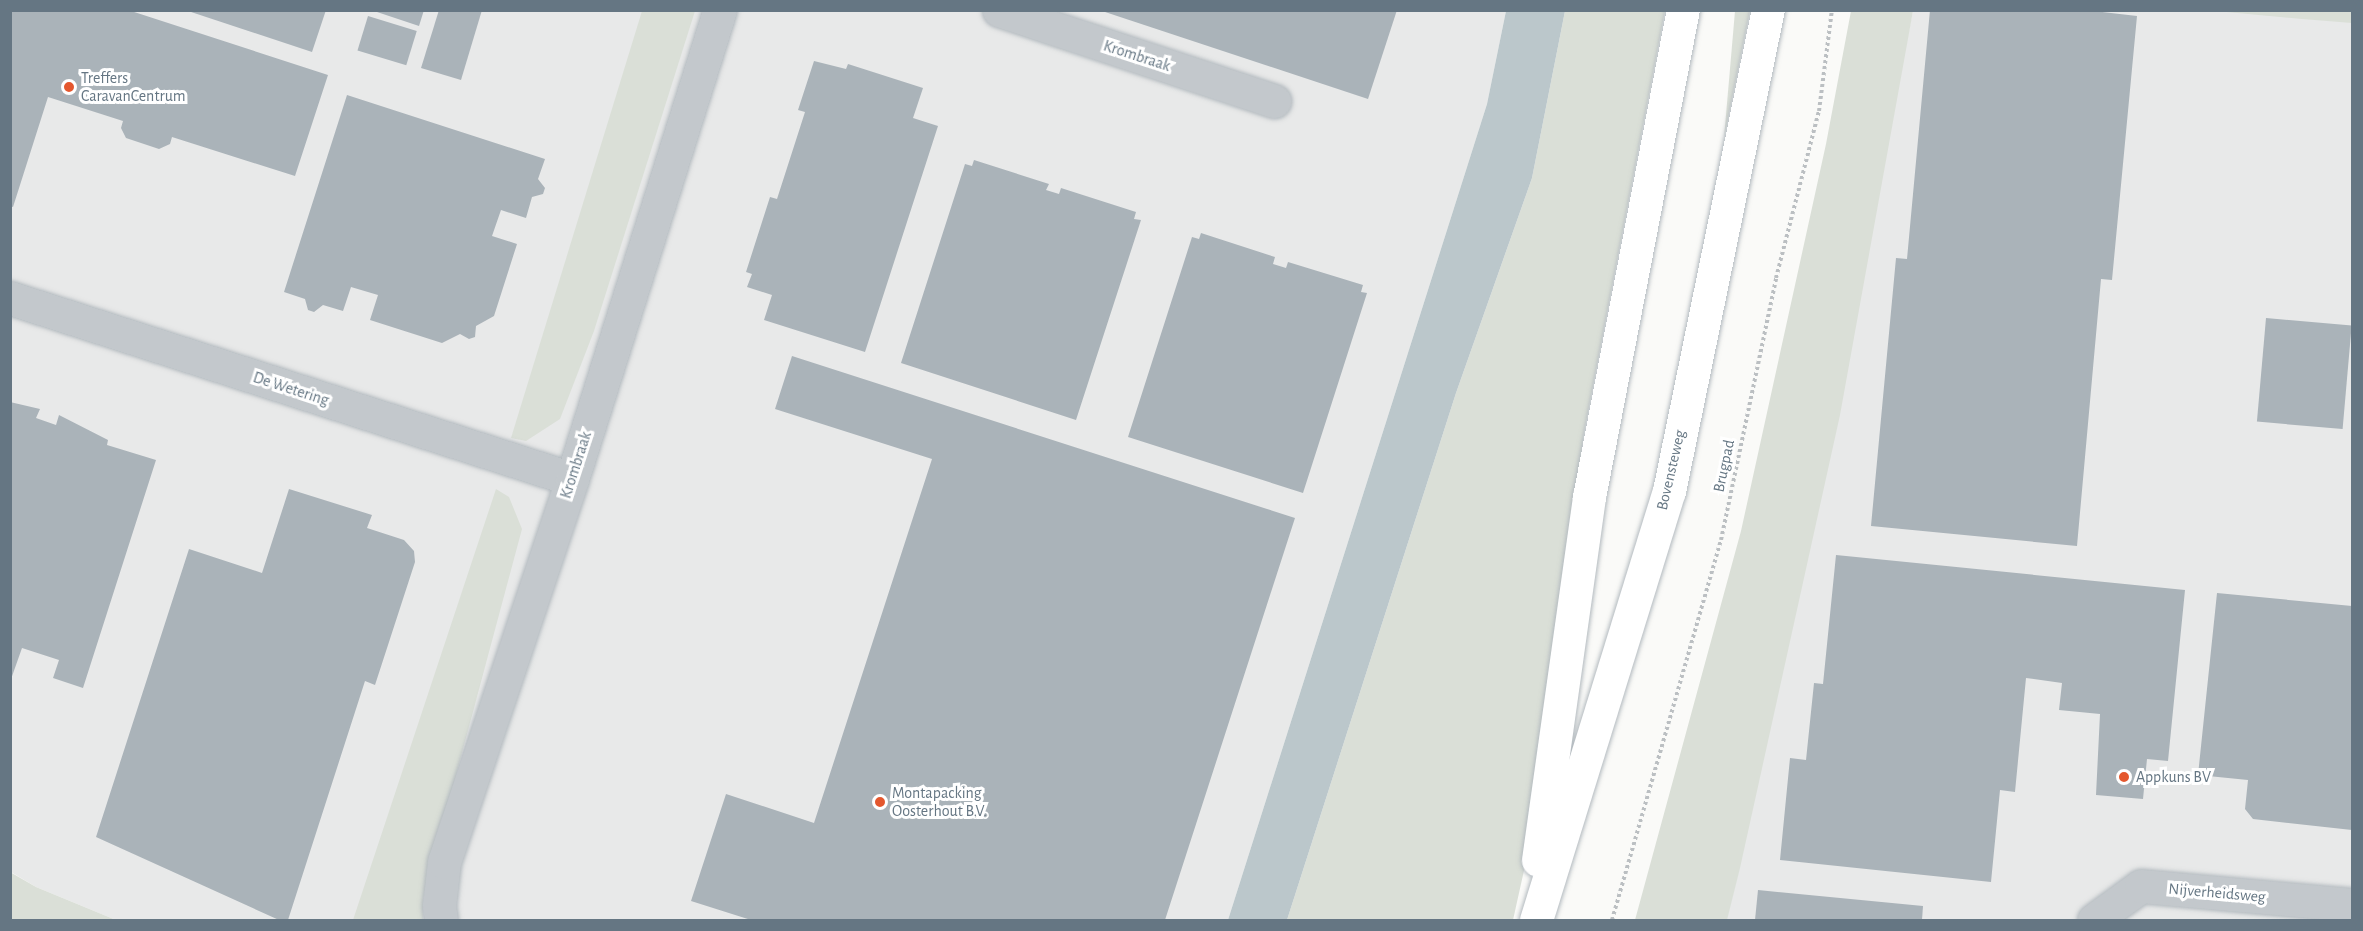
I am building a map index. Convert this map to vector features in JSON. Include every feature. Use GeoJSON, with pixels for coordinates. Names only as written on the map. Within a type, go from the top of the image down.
{"type":"FeatureCollection","features":[{"type":"Feature","properties":{"kind":"main road"},"geometry":{"type":"LineString","coordinates":[[1530,921],[1589,497],[1683,10]]}},
{"type":"Feature","properties":{"kind":"main road","name":"Bovensteweg"},"geometry":{"type":"LineString","coordinates":[[1536,921],[1668,491],[1768,10]]}},
{"type":"Feature","properties":{"kind":"street","name":"Krombraak"},"geometry":{"type":"LineString","coordinates":[[441,921],[439,906],[444,862],[572,479],[720,10]]}},
{"type":"Feature","properties":{"kind":"street","name":"Krombraak"},"geometry":{"type":"LineString","coordinates":[[999,10],[1274,101]]}},
{"type":"Feature","properties":{"kind":"street","name":"De Wetering"},"geometry":{"type":"LineString","coordinates":[[10,298],[572,479]]}},
{"type":"Feature","properties":{"kind":"street","name":"Nijverheidsweg"},"geometry":{"type":"LineString","coordinates":[[2094,921],[2141,885],[2352,905]]}},
{"type":"Feature","properties":{"kind":"path","name":"Brugpad"},"geometry":{"type":"LineString","coordinates":[[1612,921],[1721,540],[1776,278],[1819,111],[1832,10]]}},
{"type":"Feature","properties":{"kind":"shaded area"},"geometry":{"type":"Polygon","coordinates":[[[11,11],[1506,11],[1487,104],[1228,920],[116,920],[36,887],[11,872],[11,11]]]}},
{"type":"Feature","properties":{"kind":"shaded area"},"geometry":{"type":"Polygon","coordinates":[[[642,11],[695,11],[594,331],[560,419],[526,441],[511,438],[642,11]]]}},
{"type":"Feature","properties":{"kind":"shaded area"},"geometry":{"type":"Polygon","coordinates":[[[1506,11],[1565,11],[1532,178],[1456,393],[1287,920],[1228,920],[1487,104],[1506,11]]]}},
{"type":"Feature","properties":{"kind":"shaded area"},"geometry":{"type":"Polygon","coordinates":[[[1565,11],[1665,11],[1584,433],[1549,673],[1527,857],[1513,920],[1287,920],[1456,393],[1532,178],[1565,11]]]}},
{"type":"Feature","properties":{"kind":"shaded area"},"geometry":{"type":"Polygon","coordinates":[[[1735,11],[1750,11],[1724,138],[1735,11]]]}},
{"type":"Feature","properties":{"kind":"shaded area"},"geometry":{"type":"Polygon","coordinates":[[[1851,11],[1913,11],[1840,415],[1740,868],[1727,920],[1635,920],[1741,531],[1826,144],[1851,11]]]}},
{"type":"Feature","properties":{"kind":"shaded area"},"geometry":{"type":"Polygon","coordinates":[[[1913,11],[2352,11],[2352,920],[1726,920],[1913,11]]]}},
{"type":"Feature","properties":{"kind":"shaded area"},"geometry":{"type":"Polygon","coordinates":[[[2216,11],[2352,11],[2352,23],[2302,19],[2216,11]]]}},
{"type":"Feature","properties":{"kind":"shaded area"},"geometry":{"type":"Polygon","coordinates":[[[496,489],[509,497],[522,529],[423,898],[423,920],[353,920],[496,489]]]}},
{"type":"Feature","properties":{"kind":"shaded area"},"geometry":{"type":"Polygon","coordinates":[[[10,872],[36,887],[116,920],[11,920],[10,872]]]}},
{"type":"Feature","properties":{"kind":"building"},"geometry":{"type":"Polygon","coordinates":[[[10,10],[128,10],[328,75],[295,176],[172,137],[170,144],[159,149],[126,138],[121,128],[123,121],[48,97],[13,207],[10,206],[10,10]]]}},
{"type":"Feature","properties":{"kind":"building"},"geometry":{"type":"Polygon","coordinates":[[[185,10],[326,10],[312,52],[185,10]]]}},
{"type":"Feature","properties":{"kind":"building"},"geometry":{"type":"Polygon","coordinates":[[[371,10],[424,10],[419,26],[371,10]]]}},
{"type":"Feature","properties":{"kind":"building"},"geometry":{"type":"Polygon","coordinates":[[[439,10],[482,10],[461,80],[421,68],[439,10]]]}},
{"type":"Feature","properties":{"kind":"building"},"geometry":{"type":"Polygon","coordinates":[[[1099,10],[1397,10],[1368,99],[1099,10]]]}},
{"type":"Feature","properties":{"kind":"building"},"geometry":{"type":"Polygon","coordinates":[[[1930,10],[2085,10],[2137,16],[2112,280],[2101,279],[2077,546],[1871,526],[1896,258],[1907,259],[1930,10]]]}},
{"type":"Feature","properties":{"kind":"building"},"geometry":{"type":"Polygon","coordinates":[[[368,16],[417,31],[406,65],[357,50],[368,16]]]}},
{"type":"Feature","properties":{"kind":"building"},"geometry":{"type":"Polygon","coordinates":[[[814,61],[846,69],[848,64],[923,88],[913,118],[938,126],[865,352],[764,320],[772,295],[747,287],[752,274],[746,272],[770,197],[777,199],[805,112],[798,110],[814,61]]]}},
{"type":"Feature","properties":{"kind":"building"},"geometry":{"type":"Polygon","coordinates":[[[347,95],[545,159],[538,179],[545,188],[543,194],[532,197],[526,218],[501,210],[492,236],[517,244],[494,316],[476,326],[475,337],[469,339],[460,334],[442,343],[370,320],[378,295],[351,287],[343,311],[323,305],[314,312],[308,310],[305,299],[284,292],[347,95]]]}},
{"type":"Feature","properties":{"kind":"building"},"geometry":{"type":"Polygon","coordinates":[[[974,160],[1049,184],[1046,190],[1059,194],[1061,188],[1136,212],[1134,219],[1141,220],[1076,420],[901,363],[965,164],[972,166],[974,160]]]}},
{"type":"Feature","properties":{"kind":"building"},"geometry":{"type":"Polygon","coordinates":[[[1201,233],[1275,257],[1273,264],[1286,268],[1288,262],[1363,285],[1361,292],[1367,293],[1303,493],[1128,437],[1192,237],[1199,239],[1201,233]]]}},
{"type":"Feature","properties":{"kind":"building"},"geometry":{"type":"Polygon","coordinates":[[[2266,318],[2352,325],[2343,429],[2257,422],[2266,318]]]}},
{"type":"Feature","properties":{"kind":"building"},"geometry":{"type":"Polygon","coordinates":[[[792,356],[1295,518],[1165,920],[751,920],[691,901],[726,794],[814,823],[932,459],[775,409],[792,356]]]}},
{"type":"Feature","properties":{"kind":"building"},"geometry":{"type":"Polygon","coordinates":[[[10,402],[40,409],[36,418],[56,425],[59,415],[108,440],[107,445],[156,460],[83,688],[53,678],[59,660],[22,648],[10,682],[10,402]]]}},
{"type":"Feature","properties":{"kind":"building"},"geometry":{"type":"Polygon","coordinates":[[[289,489],[372,515],[367,528],[404,540],[414,551],[415,562],[375,685],[365,681],[288,920],[279,920],[96,837],[189,549],[262,573],[289,489]]]}},
{"type":"Feature","properties":{"kind":"building"},"geometry":{"type":"Polygon","coordinates":[[[1836,555],[2185,590],[2168,761],[2147,759],[2143,799],[2096,795],[2100,714],[2059,710],[2062,683],[2026,678],[2015,792],[2000,790],[1991,882],[1780,860],[1790,758],[1806,760],[1814,683],[1823,684],[1836,555]]]}},
{"type":"Feature","properties":{"kind":"building"},"geometry":{"type":"Polygon","coordinates":[[[2217,593],[2352,606],[2352,830],[2253,819],[2245,809],[2248,780],[2198,775],[2217,593]]]}},
{"type":"Feature","properties":{"kind":"building"},"geometry":{"type":"Polygon","coordinates":[[[1758,890],[1923,906],[1922,920],[1755,920],[1758,890]]]}},
{"type":"Feature","properties":{"kind":"place","name":"Treffers CaravanCentrum"},"geometry":{"type":"Point","coordinates":[69,87]}},
{"type":"Feature","properties":{"kind":"place","name":"Appkuns BV"},"geometry":{"type":"Point","coordinates":[2124,777]}},
{"type":"Feature","properties":{"kind":"place","name":"Montapacking Oosterhout B.V."},"geometry":{"type":"Point","coordinates":[880,802]}}]}
